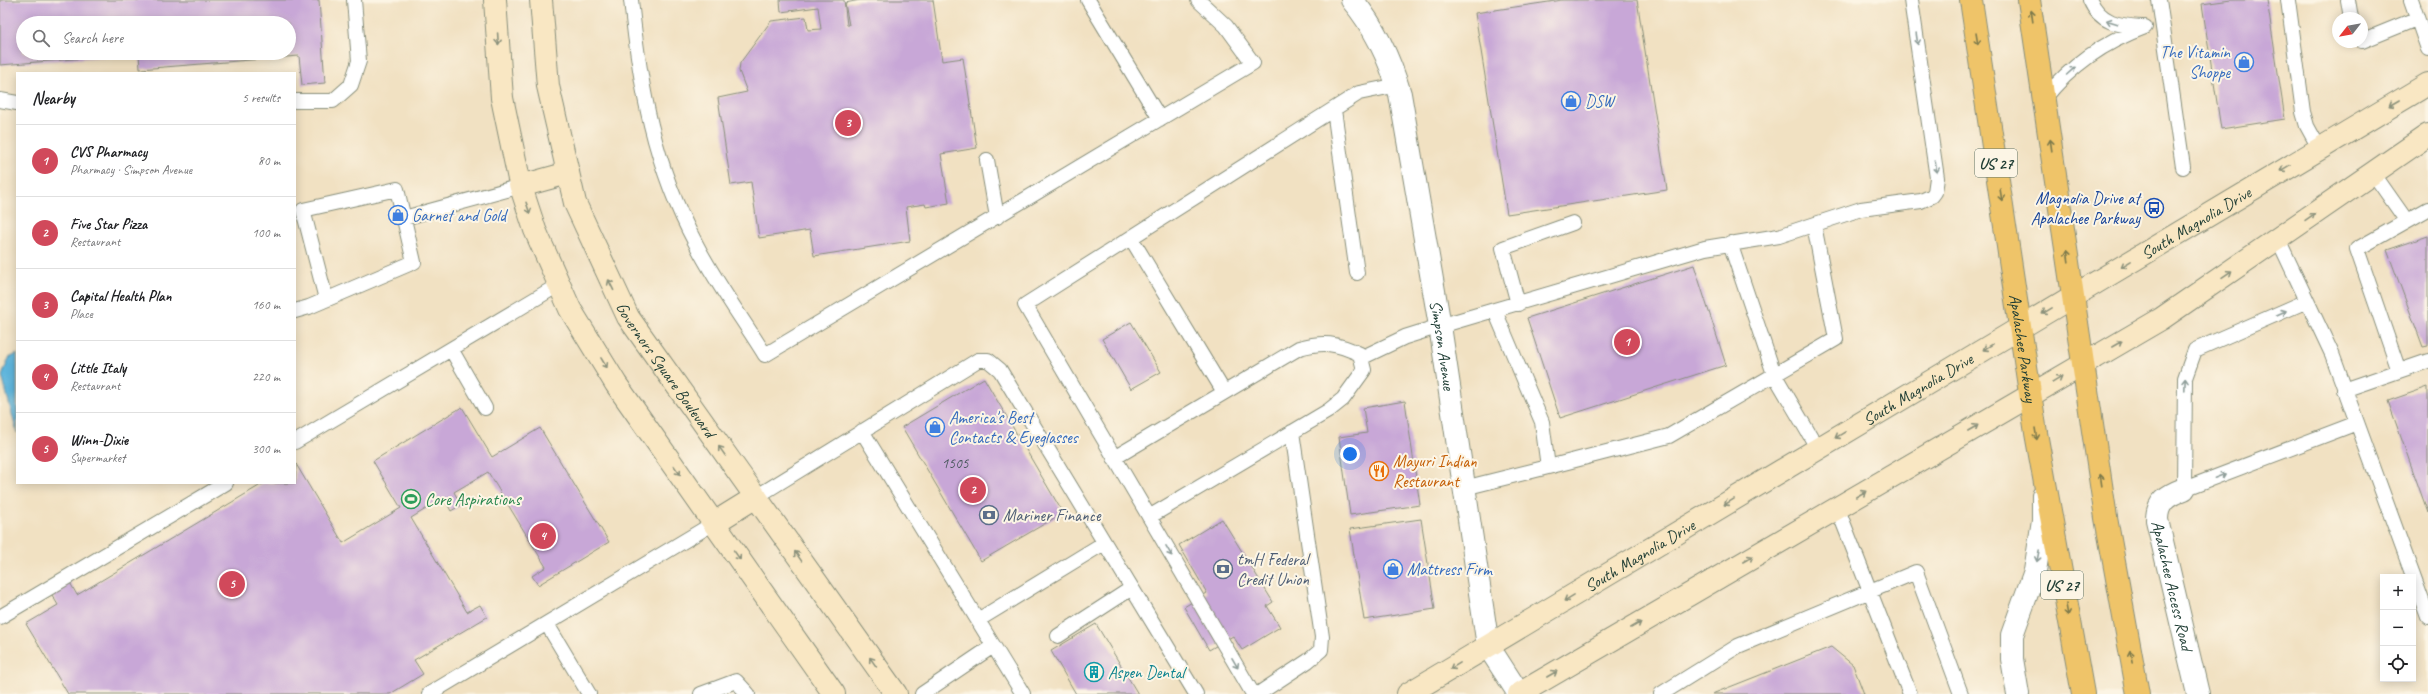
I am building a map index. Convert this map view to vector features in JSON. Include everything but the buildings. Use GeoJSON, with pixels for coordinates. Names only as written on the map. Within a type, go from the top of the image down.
{"type":"FeatureCollection","features":[{"type":"Feature","properties":{"kind":"main road"},"geometry":{"type":"LineString","coordinates":[[495,0],[502,98],[520,186],[535,230],[570,309],[616,384],[834,694]]}},
{"type":"Feature","properties":{"kind":"main road","name":"Governors Square Boulevard"},"geometry":{"type":"LineString","coordinates":[[541,0],[548,86],[575,203],[628,317],[896,694]]}},
{"type":"Feature","properties":{"kind":"main road","name":"Apalachee Parkway"},"geometry":{"type":"LineString","coordinates":[[1971,0],[2030,395],[2083,694]]}},
{"type":"Feature","properties":{"kind":"main road"},"geometry":{"type":"LineString","coordinates":[[2030,0],[2106,518],[2138,694]]}},
{"type":"Feature","properties":{"kind":"main road","name":"South Magnolia Drive"},"geometry":{"type":"LineString","coordinates":[[1408,694],[2428,84]]}},
{"type":"Feature","properties":{"kind":"main road"},"geometry":{"type":"LineString","coordinates":[[1519,694],[2161,319],[2428,135]]}},
{"type":"Feature","properties":{"kind":"main road"},"geometry":{"type":"LineString","coordinates":[[520,186],[568,173]]}},
{"type":"Feature","properties":{"kind":"main road"},"geometry":{"type":"LineString","coordinates":[[714,523],[756,498]]}},
{"type":"Feature","properties":{"kind":"street","name":"Simpson Avenue"},"geometry":{"type":"LineString","coordinates":[[1352,0],[1366,16],[1392,66],[1398,85],[1440,326],[1488,646],[1519,694]]}},
{"type":"Feature","properties":{"kind":"street"},"geometry":{"type":"LineString","coordinates":[[2018,694],[2012,659],[2012,635],[2031,582],[2038,553],[2043,520],[2043,475]]}},
{"type":"Feature","properties":{"kind":"street","name":"Apalachee Access Road"},"geometry":{"type":"LineString","coordinates":[[2184,490],[2160,503],[2157,520],[2198,694]]}},
{"type":"Feature","properties":{"kind":"lane"},"geometry":{"type":"LineString","coordinates":[[296,101],[333,101],[351,85],[359,61],[354,0]]}},
{"type":"Feature","properties":{"kind":"lane"},"geometry":{"type":"LineString","coordinates":[[632,0],[642,86],[650,130],[668,183],[696,245],[765,355],[1253,63],[1226,26],[1198,0]]}},
{"type":"Feature","properties":{"kind":"lane"},"geometry":{"type":"LineString","coordinates":[[1088,0],[1160,118]]}},
{"type":"Feature","properties":{"kind":"lane"},"geometry":{"type":"LineString","coordinates":[[1361,358],[1405,337],[1705,248],[1730,243],[1766,239],[1814,226],[1861,209],[1921,201],[1932,196],[1937,186],[1911,0]]}},
{"type":"Feature","properties":{"kind":"lane"},"geometry":{"type":"LineString","coordinates":[[2090,0],[2096,12],[2106,20],[2122,25],[2145,27]]}},
{"type":"Feature","properties":{"kind":"lane"},"geometry":{"type":"LineString","coordinates":[[2159,0],[2183,167]]}},
{"type":"Feature","properties":{"kind":"lane"},"geometry":{"type":"LineString","coordinates":[[2288,0],[2303,112],[2307,126],[2319,148]]}},
{"type":"Feature","properties":{"kind":"lane"},"geometry":{"type":"LineString","coordinates":[[2348,0],[2350,12]]}},
{"type":"Feature","properties":{"kind":"lane"},"geometry":{"type":"LineString","coordinates":[[2411,0],[2416,19],[2428,49]]}},
{"type":"Feature","properties":{"kind":"lane"},"geometry":{"type":"LineString","coordinates":[[2368,39],[2416,19]]}},
{"type":"Feature","properties":{"kind":"lane"},"geometry":{"type":"LineString","coordinates":[[2044,99],[2072,69],[2102,46],[2145,27],[2162,24]]}},
{"type":"Feature","properties":{"kind":"lane"},"geometry":{"type":"LineString","coordinates":[[1253,694],[1025,305],[1360,93],[1398,85]]}},
{"type":"Feature","properties":{"kind":"lane"},"geometry":{"type":"LineString","coordinates":[[0,100],[16,103]]}},
{"type":"Feature","properties":{"kind":"lane"},"geometry":{"type":"LineString","coordinates":[[1334,110],[1357,273]]}},
{"type":"Feature","properties":{"kind":"lane"},"geometry":{"type":"LineString","coordinates":[[987,160],[997,217]]}},
{"type":"Feature","properties":{"kind":"lane"},"geometry":{"type":"LineString","coordinates":[[2373,173],[2406,220]]}},
{"type":"Feature","properties":{"kind":"lane"},"geometry":{"type":"LineString","coordinates":[[404,218],[520,186]]}},
{"type":"Feature","properties":{"kind":"lane"},"geometry":{"type":"LineString","coordinates":[[296,311],[326,300],[414,262],[397,189],[303,210],[326,300]]}},
{"type":"Feature","properties":{"kind":"lane"},"geometry":{"type":"LineString","coordinates":[[2399,371],[2357,249],[2406,220],[2428,209]]}},
{"type":"Feature","properties":{"kind":"lane"},"geometry":{"type":"LineString","coordinates":[[1518,304],[1503,248],[1573,223]]}},
{"type":"Feature","properties":{"kind":"lane"},"geometry":{"type":"LineString","coordinates":[[1464,488],[1670,436],[1836,339],[1814,226]]}},
{"type":"Feature","properties":{"kind":"lane"},"geometry":{"type":"LineString","coordinates":[[1131,238],[1224,392]]}},
{"type":"Feature","properties":{"kind":"lane"},"geometry":{"type":"LineString","coordinates":[[2278,239],[2332,354],[2428,618]]}},
{"type":"Feature","properties":{"kind":"lane"},"geometry":{"type":"LineString","coordinates":[[1730,243],[1774,374],[1818,449]]}},
{"type":"Feature","properties":{"kind":"lane"},"geometry":{"type":"LineString","coordinates":[[296,441],[560,284]]}},
{"type":"Feature","properties":{"kind":"lane"},"geometry":{"type":"LineString","coordinates":[[2307,301],[2195,350],[2185,378],[2184,490],[2357,423]]}},
{"type":"Feature","properties":{"kind":"lane"},"geometry":{"type":"LineString","coordinates":[[1495,311],[1542,422],[1548,467]]}},
{"type":"Feature","properties":{"kind":"lane"},"geometry":{"type":"LineString","coordinates":[[1114,458],[1299,348],[1316,343],[1339,344],[1360,354],[1364,370],[1343,399],[1328,411],[1149,517]]}},
{"type":"Feature","properties":{"kind":"lane"},"geometry":{"type":"LineString","coordinates":[[451,349],[485,408]]}},
{"type":"Feature","properties":{"kind":"lane"},"geometry":{"type":"LineString","coordinates":[[756,498],[978,360],[988,360],[1000,370],[1196,694]]}},
{"type":"Feature","properties":{"kind":"lane"},"geometry":{"type":"LineString","coordinates":[[2344,390],[2428,361]]}},
{"type":"Feature","properties":{"kind":"lane"},"geometry":{"type":"LineString","coordinates":[[862,431],[1023,694]]}},
{"type":"Feature","properties":{"kind":"lane"},"geometry":{"type":"LineString","coordinates":[[1258,694],[1308,661],[1321,650],[1322,637],[1292,432]]}},
{"type":"Feature","properties":{"kind":"lane"},"geometry":{"type":"LineString","coordinates":[[0,617],[224,484]]}},
{"type":"Feature","properties":{"kind":"lane"},"geometry":{"type":"LineString","coordinates":[[1837,507],[1910,694]]}},
{"type":"Feature","properties":{"kind":"lane"},"geometry":{"type":"LineString","coordinates":[[429,694],[714,523]]}},
{"type":"Feature","properties":{"kind":"lane"},"geometry":{"type":"LineString","coordinates":[[978,620],[1104,543]]}},
{"type":"Feature","properties":{"kind":"lane"},"geometry":{"type":"LineString","coordinates":[[1661,694],[1738,646],[1916,572],[1961,694]]}},
{"type":"Feature","properties":{"kind":"lane"},"geometry":{"type":"LineString","coordinates":[[1058,636],[1132,588]]}},
{"type":"Feature","properties":{"kind":"lane"},"geometry":{"type":"LineString","coordinates":[[546,624],[588,694]]}},
{"type":"Feature","properties":{"kind":"lane"},"geometry":{"type":"LineString","coordinates":[[922,694],[994,646]]}},
{"type":"Feature","properties":{"kind":"lane"},"geometry":{"type":"LineString","coordinates":[[701,694],[736,681],[748,694]]}},
{"type":"Feature","properties":{"kind":"lane"},"geometry":{"type":"LineString","coordinates":[[725,684],[738,694]]}},
{"type":"Feature","properties":{"kind":"water"},"geometry":{"type":"Polygon","coordinates":[[[16,354],[16,429],[2,376],[9,358],[16,354]]]}},
{"type":"Feature","properties":{"kind":"place","name":"The Vitamin Shoppe"},"geometry":{"type":"Point","coordinates":[2244,62]}},
{"type":"Feature","properties":{"kind":"place","name":"DSW"},"geometry":{"type":"Point","coordinates":[1571,101]}},
{"type":"Feature","properties":{"kind":"place","name":"Capital Health Plan"},"geometry":{"type":"Point","coordinates":[848,123]}},
{"type":"Feature","properties":{"kind":"place","name":"Magnolia Drive at Apalachee Parkway"},"geometry":{"type":"Point","coordinates":[2154,208]}},
{"type":"Feature","properties":{"kind":"place","name":"Garnet and Gold"},"geometry":{"type":"Point","coordinates":[398,215]}},
{"type":"Feature","properties":{"kind":"place","name":"CVS Pharmacy"},"geometry":{"type":"Point","coordinates":[1627,342]}},
{"type":"Feature","properties":{"kind":"place","name":"America's Best Contacts & Eyeglasses"},"geometry":{"type":"Point","coordinates":[935,427]}},
{"type":"Feature","properties":{"kind":"place","name":"Mayuri Indian Restaurant"},"geometry":{"type":"Point","coordinates":[1379,471]}},
{"type":"Feature","properties":{"kind":"place","name":"Five Star Pizza"},"geometry":{"type":"Point","coordinates":[973,490]}},
{"type":"Feature","properties":{"kind":"place","name":"Core Aspirations"},"geometry":{"type":"Point","coordinates":[411,499]}},
{"type":"Feature","properties":{"kind":"place","name":"Mariner Finance"},"geometry":{"type":"Point","coordinates":[989,515]}},
{"type":"Feature","properties":{"kind":"place","name":"Little Italy"},"geometry":{"type":"Point","coordinates":[543,536]}},
{"type":"Feature","properties":{"kind":"place","name":"tmH Federal Credit Union"},"geometry":{"type":"Point","coordinates":[1223,569]}},
{"type":"Feature","properties":{"kind":"place","name":"Mattress Firm"},"geometry":{"type":"Point","coordinates":[1393,569]}},
{"type":"Feature","properties":{"kind":"place","name":"Winn-Dixie"},"geometry":{"type":"Point","coordinates":[232,584]}},
{"type":"Feature","properties":{"kind":"place","name":"Aspen Dental"},"geometry":{"type":"Point","coordinates":[1094,672]}}]}
